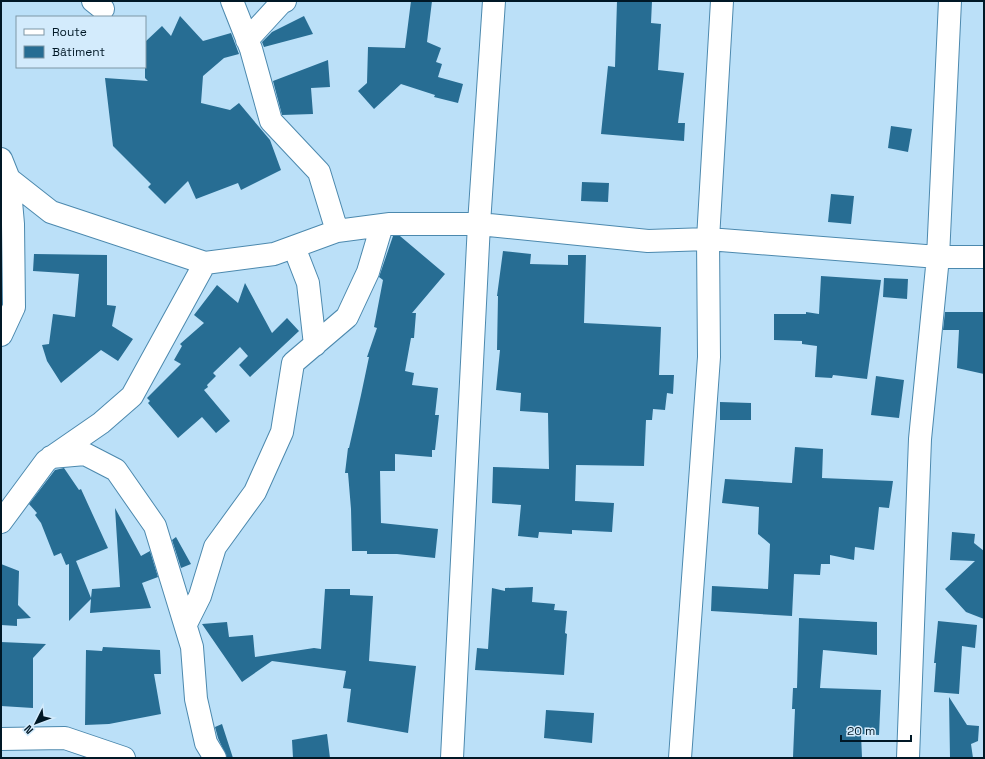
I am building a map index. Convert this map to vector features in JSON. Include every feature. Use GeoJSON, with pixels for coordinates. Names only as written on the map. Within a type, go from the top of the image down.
{"type":"FeatureCollection","features":[{"type":"Feature","properties":{"kind":"street"},"geometry":{"type":"LineString","coordinates":[[232,1],[247,40],[270,121],[319,172],[337,231]]}},
{"type":"Feature","properties":{"kind":"street"},"geometry":{"type":"LineString","coordinates":[[247,40],[281,3],[285,1]]}},
{"type":"Feature","properties":{"kind":"street"},"geometry":{"type":"LineString","coordinates":[[452,758],[479,224],[494,1]]}},
{"type":"Feature","properties":{"kind":"street"},"geometry":{"type":"LineString","coordinates":[[680,758],[709,357],[708,239],[722,1]]}},
{"type":"Feature","properties":{"kind":"street"},"geometry":{"type":"LineString","coordinates":[[908,758],[920,439],[938,257],[950,1]]}},
{"type":"Feature","properties":{"kind":"street"},"geometry":{"type":"LineString","coordinates":[[5,169],[51,212],[206,263],[274,254],[337,231],[382,225],[479,224],[648,241],[708,239],[938,257],[984,257]]}},
{"type":"Feature","properties":{"kind":"street"},"geometry":{"type":"LineString","coordinates":[[1,335],[14,307],[13,224],[5,169]]}},
{"type":"Feature","properties":{"kind":"street"},"geometry":{"type":"LineString","coordinates":[[186,624],[200,596],[215,547],[255,492],[282,432],[293,363],[347,317],[368,272],[382,225]]}},
{"type":"Feature","properties":{"kind":"street"},"geometry":{"type":"LineString","coordinates":[[294,247],[308,283],[315,345]]}},
{"type":"Feature","properties":{"kind":"street"},"geometry":{"type":"LineString","coordinates":[[1,522],[41,466],[51,457],[101,422],[132,396],[206,263]]}},
{"type":"Feature","properties":{"kind":"street"},"geometry":{"type":"LineString","coordinates":[[51,457],[85,454],[116,470],[155,526],[192,647],[196,699],[206,743],[215,758]]}},
{"type":"Feature","properties":{"kind":"street"},"geometry":{"type":"LineString","coordinates":[[1,739],[65,738],[124,758]]}},
{"type":"Feature","properties":{"kind":"building"},"geometry":{"type":"Polygon","coordinates":[[[411,1],[432,1],[427,42],[441,48],[436,62],[442,64],[438,77],[463,84],[458,103],[434,97],[435,95],[401,84],[374,109],[358,91],[367,83],[368,47],[405,48],[411,1]]]}},
{"type":"Feature","properties":{"kind":"building"},"geometry":{"type":"Polygon","coordinates":[[[617,1],[652,1],[651,23],[661,24],[658,70],[684,73],[678,123],[685,123],[684,141],[601,134],[608,66],[615,67],[617,1]]]}},
{"type":"Feature","properties":{"kind":"building"},"geometry":{"type":"Polygon","coordinates":[[[180,16],[203,41],[231,33],[239,54],[224,58],[203,76],[201,103],[230,110],[239,103],[270,140],[281,170],[241,190],[238,183],[196,199],[188,181],[165,204],[148,187],[151,184],[113,146],[105,78],[148,81],[145,78],[146,41],[162,26],[171,36],[180,16]]]}},
{"type":"Feature","properties":{"kind":"building"},"geometry":{"type":"Polygon","coordinates":[[[304,16],[313,34],[264,47],[262,42],[272,32],[304,16]]]}},
{"type":"Feature","properties":{"kind":"building"},"geometry":{"type":"Polygon","coordinates":[[[328,60],[330,87],[311,88],[313,114],[282,115],[273,81],[328,60]]]}},
{"type":"Feature","properties":{"kind":"building"},"geometry":{"type":"Polygon","coordinates":[[[891,126],[912,129],[908,152],[888,148],[891,126]]]}},
{"type":"Feature","properties":{"kind":"building"},"geometry":{"type":"Polygon","coordinates":[[[582,182],[609,183],[608,202],[581,201],[582,182]]]}},
{"type":"Feature","properties":{"kind":"building"},"geometry":{"type":"Polygon","coordinates":[[[831,194],[854,196],[851,224],[828,222],[831,194]]]}},
{"type":"Feature","properties":{"kind":"building"},"geometry":{"type":"Polygon","coordinates":[[[393,236],[400,236],[445,274],[412,313],[416,313],[414,338],[411,338],[405,371],[414,373],[412,385],[438,388],[435,415],[439,415],[435,450],[432,450],[432,457],[395,454],[395,471],[380,471],[381,523],[438,529],[435,558],[397,554],[367,554],[367,551],[352,551],[348,473],[345,473],[348,448],[369,357],[367,357],[377,328],[374,327],[383,280],[379,277],[393,236]]]}},
{"type":"Feature","properties":{"kind":"building"},"geometry":{"type":"Polygon","coordinates":[[[503,251],[531,254],[530,264],[568,265],[568,255],[586,255],[584,323],[661,327],[659,375],[674,375],[673,394],[667,393],[665,410],[653,409],[652,420],[646,420],[644,466],[576,465],[575,501],[614,503],[612,532],[572,530],[572,534],[539,532],[538,538],[518,536],[521,505],[492,503],[493,467],[549,469],[548,413],[520,411],[521,393],[496,390],[500,350],[497,350],[497,296],[503,251]]]}},
{"type":"Feature","properties":{"kind":"building"},"geometry":{"type":"Polygon","coordinates":[[[34,254],[107,255],[107,305],[116,306],[112,326],[133,339],[118,361],[101,350],[61,383],[47,361],[42,345],[49,344],[53,314],[75,317],[79,274],[33,271],[34,254]]]}},
{"type":"Feature","properties":{"kind":"building"},"geometry":{"type":"Polygon","coordinates":[[[821,276],[881,280],[867,379],[833,375],[832,378],[815,377],[817,346],[802,344],[802,341],[774,340],[774,314],[806,314],[806,312],[819,314],[821,276]]]}},
{"type":"Feature","properties":{"kind":"building"},"geometry":{"type":"Polygon","coordinates":[[[884,278],[908,279],[907,299],[883,297],[884,278]]]}},
{"type":"Feature","properties":{"kind":"building"},"geometry":{"type":"Polygon","coordinates":[[[245,283],[272,333],[287,318],[299,331],[250,377],[239,365],[248,356],[240,347],[213,373],[216,376],[204,390],[230,421],[216,433],[202,417],[178,438],[148,403],[150,401],[147,398],[181,364],[174,360],[182,346],[180,344],[204,323],[194,315],[217,285],[238,303],[245,283]]]}},
{"type":"Feature","properties":{"kind":"building"},"geometry":{"type":"Polygon","coordinates":[[[945,312],[984,312],[984,374],[957,368],[959,330],[943,330],[945,312]]]}},
{"type":"Feature","properties":{"kind":"building"},"geometry":{"type":"Polygon","coordinates":[[[876,376],[904,380],[899,418],[871,415],[876,376]]]}},
{"type":"Feature","properties":{"kind":"building"},"geometry":{"type":"Polygon","coordinates":[[[720,402],[751,403],[751,420],[720,420],[720,402]]]}},
{"type":"Feature","properties":{"kind":"building"},"geometry":{"type":"Polygon","coordinates":[[[795,447],[823,449],[822,478],[893,481],[889,508],[879,507],[874,550],[855,547],[854,560],[830,555],[830,564],[821,564],[820,575],[794,574],[792,616],[711,611],[712,586],[768,589],[770,544],[758,534],[759,507],[722,503],[725,479],[792,483],[795,447]]]}},
{"type":"Feature","properties":{"kind":"building"},"geometry":{"type":"Polygon","coordinates":[[[64,468],[79,490],[81,489],[108,548],[76,561],[91,598],[92,589],[120,587],[115,508],[141,556],[150,551],[158,577],[142,583],[151,608],[90,613],[91,599],[69,621],[69,564],[66,565],[61,553],[54,556],[41,523],[35,515],[37,513],[29,504],[55,470],[64,468]]]}},
{"type":"Feature","properties":{"kind":"building"},"geometry":{"type":"Polygon","coordinates":[[[952,532],[975,534],[974,543],[984,551],[984,619],[966,612],[945,589],[975,561],[950,560],[952,532]]]}},
{"type":"Feature","properties":{"kind":"building"},"geometry":{"type":"Polygon","coordinates":[[[176,537],[191,564],[181,568],[172,540],[176,537]]]}},
{"type":"Feature","properties":{"kind":"building"},"geometry":{"type":"Polygon","coordinates":[[[1,564],[19,571],[18,605],[31,618],[17,619],[17,626],[1,625],[1,564]]]}},
{"type":"Feature","properties":{"kind":"building"},"geometry":{"type":"Polygon","coordinates":[[[533,587],[532,602],[555,604],[554,610],[567,611],[564,675],[475,670],[477,648],[488,649],[492,588],[505,591],[505,588],[533,587]]]}},
{"type":"Feature","properties":{"kind":"building"},"geometry":{"type":"Polygon","coordinates":[[[325,589],[350,589],[350,595],[373,596],[369,661],[416,666],[408,733],[347,722],[351,689],[343,688],[346,671],[272,661],[242,682],[202,624],[227,622],[229,637],[253,635],[255,657],[314,648],[321,649],[325,589]]]}},
{"type":"Feature","properties":{"kind":"building"},"geometry":{"type":"Polygon","coordinates":[[[799,618],[877,622],[877,655],[823,650],[820,688],[881,690],[879,735],[861,734],[862,758],[793,757],[795,709],[792,709],[793,688],[797,688],[799,618]]]}},
{"type":"Feature","properties":{"kind":"building"},"geometry":{"type":"Polygon","coordinates":[[[938,621],[977,625],[975,648],[962,646],[959,694],[934,692],[936,663],[934,663],[938,621]]]}},
{"type":"Feature","properties":{"kind":"building"},"geometry":{"type":"Polygon","coordinates":[[[1,642],[46,644],[33,658],[33,708],[1,706],[1,642]]]}},
{"type":"Feature","properties":{"kind":"building"},"geometry":{"type":"Polygon","coordinates":[[[103,647],[160,650],[161,674],[154,674],[161,714],[109,724],[85,725],[86,650],[102,651],[103,647]]]}},
{"type":"Feature","properties":{"kind":"building"},"geometry":{"type":"Polygon","coordinates":[[[949,697],[967,725],[979,726],[978,741],[971,744],[973,758],[950,758],[949,697]]]}},
{"type":"Feature","properties":{"kind":"building"},"geometry":{"type":"Polygon","coordinates":[[[546,710],[594,713],[592,743],[544,738],[546,710]]]}},
{"type":"Feature","properties":{"kind":"building"},"geometry":{"type":"Polygon","coordinates":[[[222,724],[233,758],[227,758],[218,738],[215,727],[222,724]]]}},
{"type":"Feature","properties":{"kind":"building"},"geometry":{"type":"Polygon","coordinates":[[[327,734],[330,758],[293,758],[292,740],[327,734]]]}}]}
